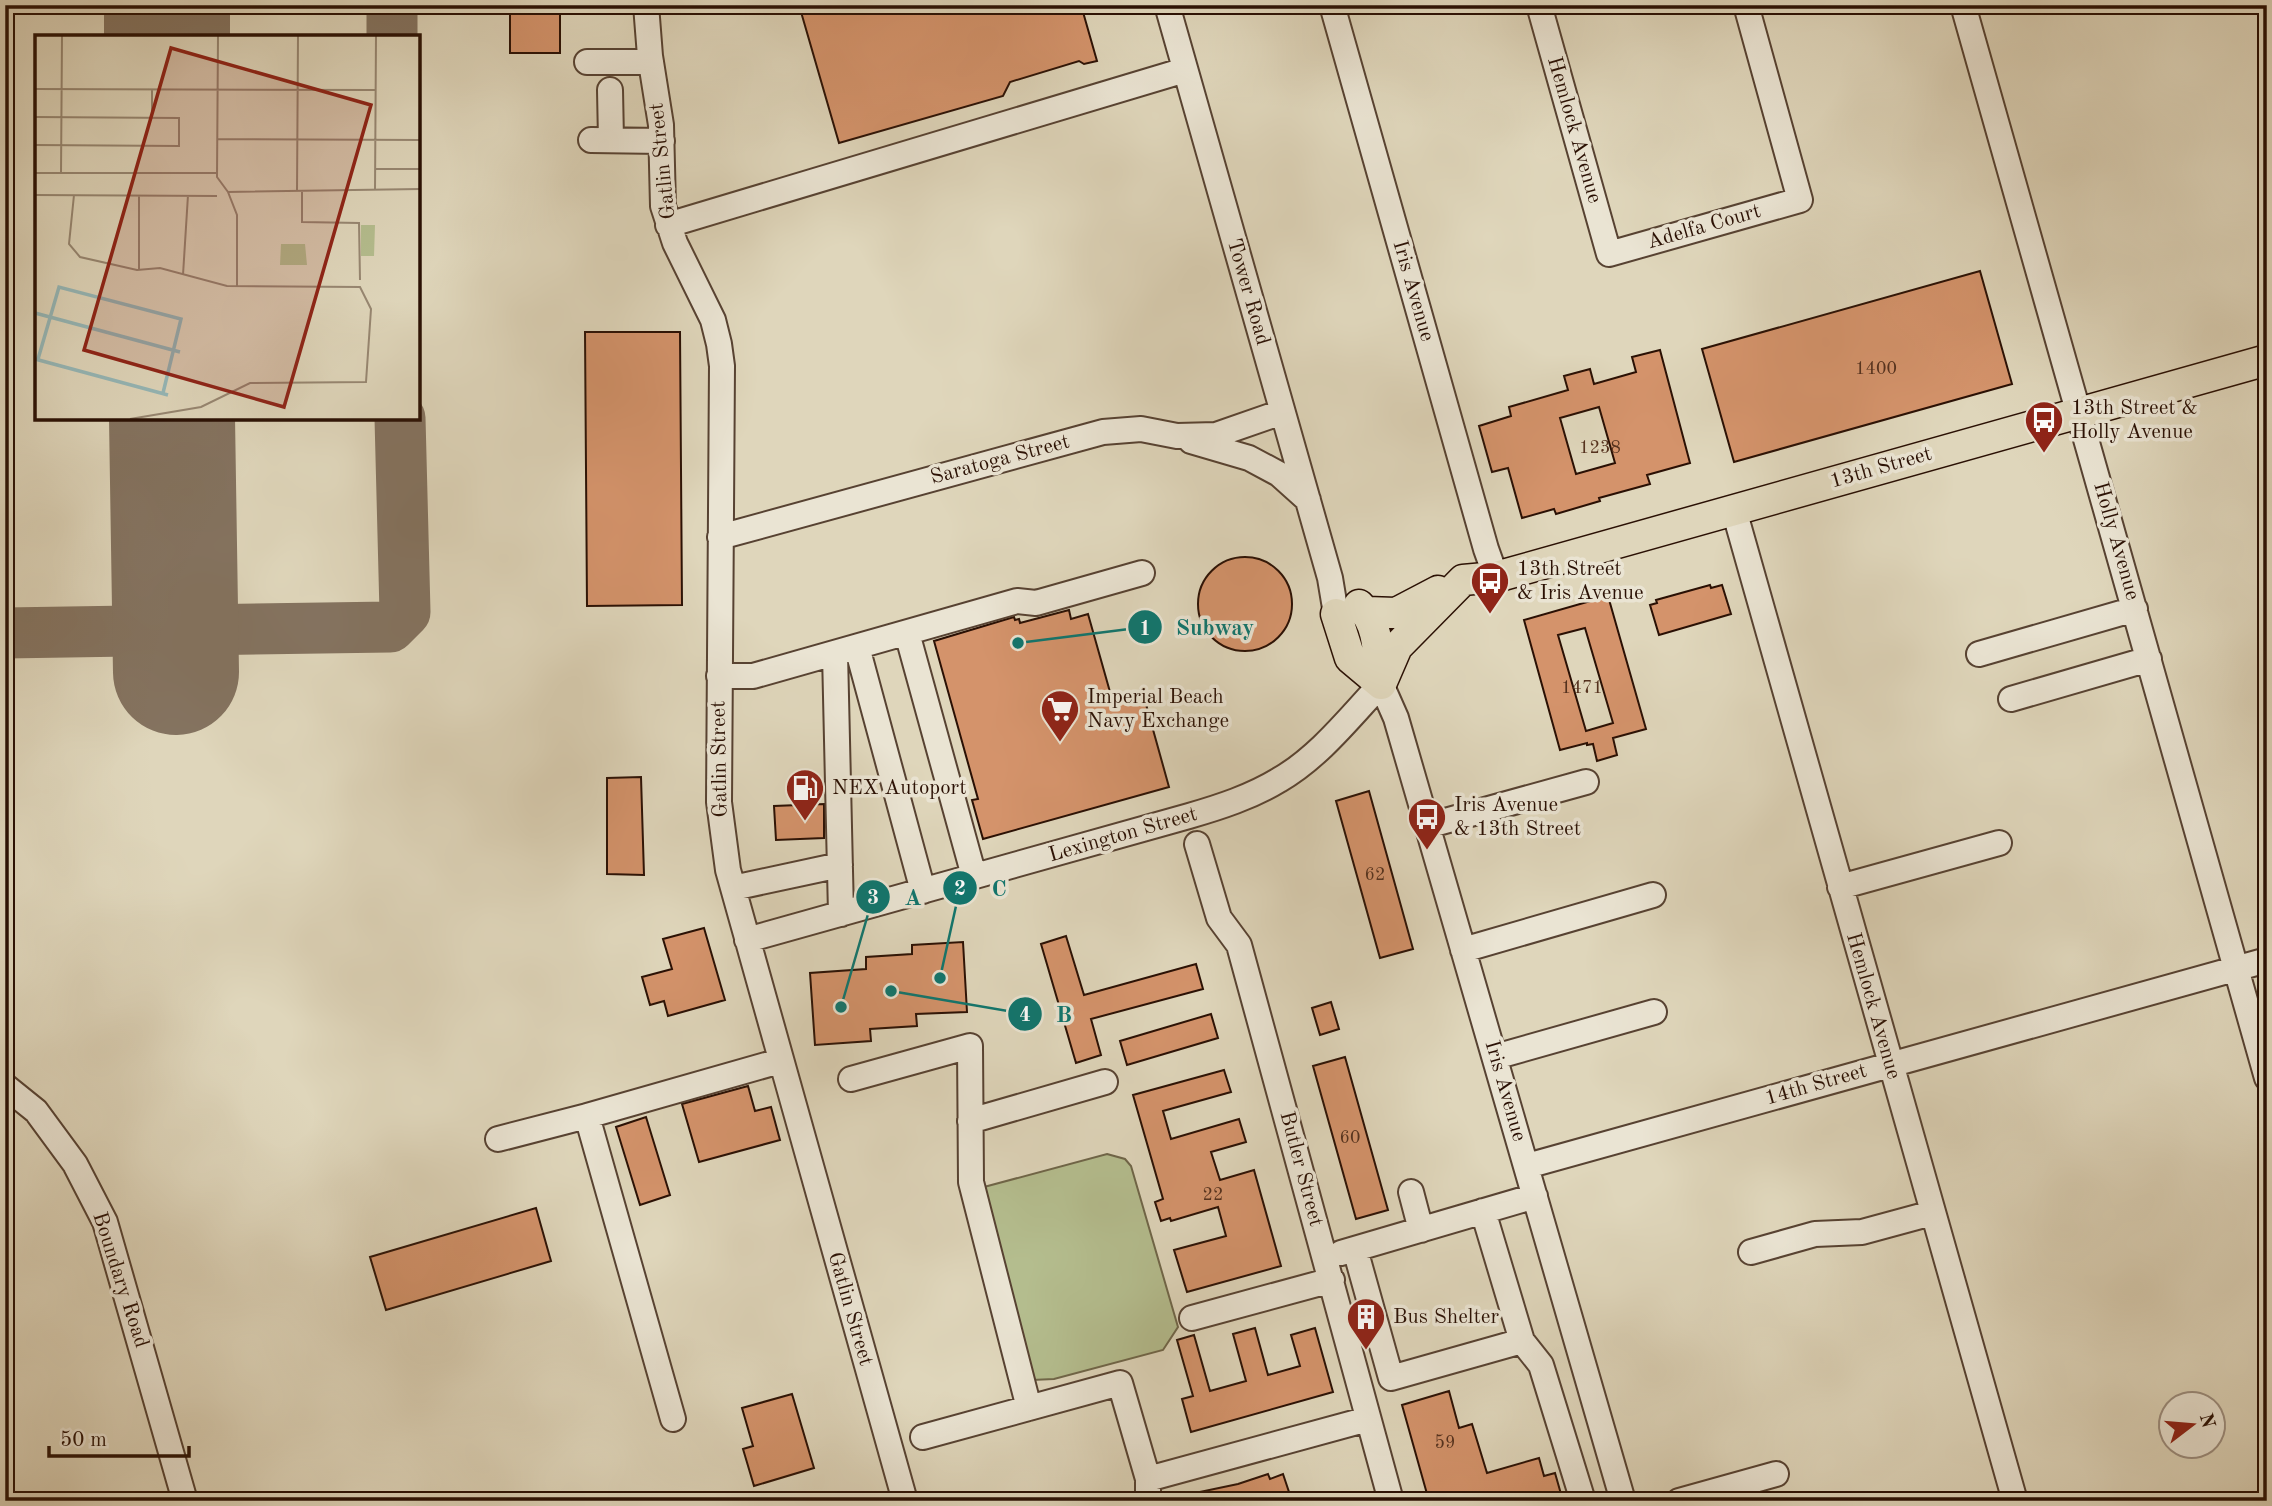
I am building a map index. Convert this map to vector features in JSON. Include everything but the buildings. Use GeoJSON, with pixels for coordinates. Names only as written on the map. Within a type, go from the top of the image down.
{"type":"FeatureCollection","features":[{"type":"Feature","properties":{"kind":"main road","name":"13th Street"},"geometry":{"type":"LineString","coordinates":[[1463,580],[1496,577],[2267,360]]}},
{"type":"Feature","properties":{"kind":"main road","name":"13th Street"},"geometry":{"type":"LineString","coordinates":[[1381,684],[1406,665],[1456,613],[1496,577]]}},
{"type":"Feature","properties":{"kind":"main road"},"geometry":{"type":"LineString","coordinates":[[1354,610],[1396,612],[1463,580]]}},
{"type":"Feature","properties":{"kind":"main road"},"geometry":{"type":"LineString","coordinates":[[1381,684],[1397,647],[1463,580]]}},
{"type":"Feature","properties":{"kind":"main road","name":"Tower Road"},"geometry":{"type":"LineString","coordinates":[[1354,610],[1375,631],[1381,684]]}},
{"type":"Feature","properties":{"kind":"street","name":"Gatlin Street"},"geometry":{"type":"LineString","coordinates":[[646,5],[651,62],[661,125],[663,206],[668,225],[713,320],[722,366],[719,676],[719,802],[722,830],[733,888],[747,940],[905,1501]]}},
{"type":"Feature","properties":{"kind":"street","name":"Tower Road"},"geometry":{"type":"LineString","coordinates":[[1167,5],[1331,578],[1354,610]]}},
{"type":"Feature","properties":{"kind":"street","name":"Iris Avenue"},"geometry":{"type":"LineString","coordinates":[[1332,5],[1496,577]]}},
{"type":"Feature","properties":{"kind":"street","name":"Hemlock Avenue"},"geometry":{"type":"LineString","coordinates":[[1539,5],[1609,254]]}},
{"type":"Feature","properties":{"kind":"street","name":"Holly Avenue"},"geometry":{"type":"LineString","coordinates":[[1963,5],[2267,1078]]}},
{"type":"Feature","properties":{"kind":"street","name":"Adelfa Court"},"geometry":{"type":"LineString","coordinates":[[1609,254],[1800,200],[1751,6]]}},
{"type":"Feature","properties":{"kind":"street"},"geometry":{"type":"LineString","coordinates":[[587,62],[651,62]]}},
{"type":"Feature","properties":{"kind":"street"},"geometry":{"type":"LineString","coordinates":[[668,225],[1185,70]]}},
{"type":"Feature","properties":{"kind":"street"},"geometry":{"type":"LineString","coordinates":[[610,90],[601,140],[662,141]]}},
{"type":"Feature","properties":{"kind":"street","name":"Saratoga Street"},"geometry":{"type":"LineString","coordinates":[[720,537],[1103,432],[1141,429],[1177,436],[1216,435],[1282,412]]}},
{"type":"Feature","properties":{"kind":"street"},"geometry":{"type":"LineString","coordinates":[[1177,436],[1215,450],[1249,458],[1279,474],[1308,500]]}},
{"type":"Feature","properties":{"kind":"street","name":"Hemlock Avenue"},"geometry":{"type":"LineString","coordinates":[[1734,510],[2015,1501]]}},
{"type":"Feature","properties":{"kind":"street"},"geometry":{"type":"LineString","coordinates":[[719,676],[753,676],[1017,601],[1036,603],[1142,573]]}},
{"type":"Feature","properties":{"kind":"street"},"geometry":{"type":"LineString","coordinates":[[1979,654],[2135,609]]}},
{"type":"Feature","properties":{"kind":"street"},"geometry":{"type":"LineString","coordinates":[[907,633],[974,876]]}},
{"type":"Feature","properties":{"kind":"street"},"geometry":{"type":"LineString","coordinates":[[841,914],[846,650]]}},
{"type":"Feature","properties":{"kind":"street"},"geometry":{"type":"LineString","coordinates":[[846,650],[923,891]]}},
{"type":"Feature","properties":{"kind":"street"},"geometry":{"type":"LineString","coordinates":[[2011,699],[2149,659]]}},
{"type":"Feature","properties":{"kind":"street","name":"Iris Avenue"},"geometry":{"type":"LineString","coordinates":[[1381,684],[1396,718],[1623,1501]]}},
{"type":"Feature","properties":{"kind":"street","name":"Lexington Street"},"geometry":{"type":"LineString","coordinates":[[747,940],[1189,816],[1246,797],[1281,779],[1310,758],[1381,684]]}},
{"type":"Feature","properties":{"kind":"street"},"geometry":{"type":"LineString","coordinates":[[1427,826],[1586,782]]}},
{"type":"Feature","properties":{"kind":"street"},"geometry":{"type":"LineString","coordinates":[[1840,887],[1999,843]]}},
{"type":"Feature","properties":{"kind":"street","name":"Butler Street"},"geometry":{"type":"LineString","coordinates":[[1197,844],[1219,918],[1240,945],[1391,1501]]}},
{"type":"Feature","properties":{"kind":"street"},"geometry":{"type":"LineString","coordinates":[[733,888],[840,865]]}},
{"type":"Feature","properties":{"kind":"street"},"geometry":{"type":"LineString","coordinates":[[1464,950],[1653,895]]}},
{"type":"Feature","properties":{"kind":"street","name":"14th Street"},"geometry":{"type":"LineString","coordinates":[[1527,1166],[2267,960]]}},
{"type":"Feature","properties":{"kind":"street"},"geometry":{"type":"LineString","coordinates":[[1495,1057],[1654,1012]]}},
{"type":"Feature","properties":{"kind":"street"},"geometry":{"type":"LineString","coordinates":[[851,1079],[970,1046],[971,1182],[1029,1408]]}},
{"type":"Feature","properties":{"kind":"street"},"geometry":{"type":"LineString","coordinates":[[498,1139],[780,1061]]}},
{"type":"Feature","properties":{"kind":"street"},"geometry":{"type":"LineString","coordinates":[[970,1121],[1105,1082]]}},
{"type":"Feature","properties":{"kind":"street","name":"Boundary Road"},"geometry":{"type":"LineString","coordinates":[[5,1086],[36,1111],[75,1164],[105,1222],[185,1501]]}},
{"type":"Feature","properties":{"kind":"street"},"geometry":{"type":"LineString","coordinates":[[587,1116],[673,1419]]}},
{"type":"Feature","properties":{"kind":"street"},"geometry":{"type":"LineString","coordinates":[[1411,1192],[1421,1230]]}},
{"type":"Feature","properties":{"kind":"street"},"geometry":{"type":"LineString","coordinates":[[1192,1318],[1329,1268],[1355,1249],[1535,1196]]}},
{"type":"Feature","properties":{"kind":"street"},"geometry":{"type":"LineString","coordinates":[[1483,1211],[1522,1341],[1541,1365],[1583,1501]]}},
{"type":"Feature","properties":{"kind":"street"},"geometry":{"type":"LineString","coordinates":[[1751,1252],[1815,1234],[1862,1232],[1932,1213]]}},
{"type":"Feature","properties":{"kind":"street"},"geometry":{"type":"LineString","coordinates":[[1355,1249],[1391,1378],[1522,1341]]}},
{"type":"Feature","properties":{"kind":"street"},"geometry":{"type":"LineString","coordinates":[[923,1437],[1120,1383],[1148,1490],[1368,1419]]}},
{"type":"Feature","properties":{"kind":"street"},"geometry":{"type":"LineString","coordinates":[[1679,1501],[1776,1474]]}},
{"type":"Feature","properties":{"kind":"green space"},"geometry":{"type":"Polygon","coordinates":[[[1107,1154],[1125,1159],[1131,1166],[1178,1327],[1163,1350],[1054,1379],[1032,1380],[984,1187],[1107,1154]]]}},
{"type":"Feature","properties":{"kind":"taxiway"},"geometry":{"type":"LineString","coordinates":[[392,5],[392,35]]}},
{"type":"Feature","properties":{"kind":"taxiway"},"geometry":{"type":"LineString","coordinates":[[5,633],[390,627],[405,612],[400,420]]}},
{"type":"Feature","properties":{"kind":"runway"},"geometry":{"type":"LineString","coordinates":[[167,5],[167,35]]}},
{"type":"Feature","properties":{"kind":"runway"},"geometry":{"type":"LineString","coordinates":[[172,420],[176,672]]}},
{"type":"Feature","properties":{"kind":"place","name":"13th Street & Holly Avenue"},"geometry":{"type":"Point","coordinates":[2044,454]}},
{"type":"Feature","properties":{"kind":"place","name":"13th Street & Iris Avenue"},"geometry":{"type":"Point","coordinates":[1490,615]}},
{"type":"Feature","properties":{"kind":"place","name":"Subway"},"geometry":{"type":"Point","coordinates":[1018,643]}},
{"type":"Feature","properties":{"kind":"place","name":"Imperial Beach Navy Exchange"},"geometry":{"type":"Point","coordinates":[1060,743]}},
{"type":"Feature","properties":{"kind":"place","name":"NEX Autoport"},"geometry":{"type":"Point","coordinates":[805,822]}},
{"type":"Feature","properties":{"kind":"place","name":"Iris Avenue & 13th Street"},"geometry":{"type":"Point","coordinates":[1427,851]}},
{"type":"Feature","properties":{"kind":"place","name":"C"},"geometry":{"type":"Point","coordinates":[940,978]}},
{"type":"Feature","properties":{"kind":"place","name":"B"},"geometry":{"type":"Point","coordinates":[891,991]}},
{"type":"Feature","properties":{"kind":"place","name":"A"},"geometry":{"type":"Point","coordinates":[841,1007]}},
{"type":"Feature","properties":{"kind":"place","name":"Bus Shelter"},"geometry":{"type":"Point","coordinates":[1366,1351]}}]}
